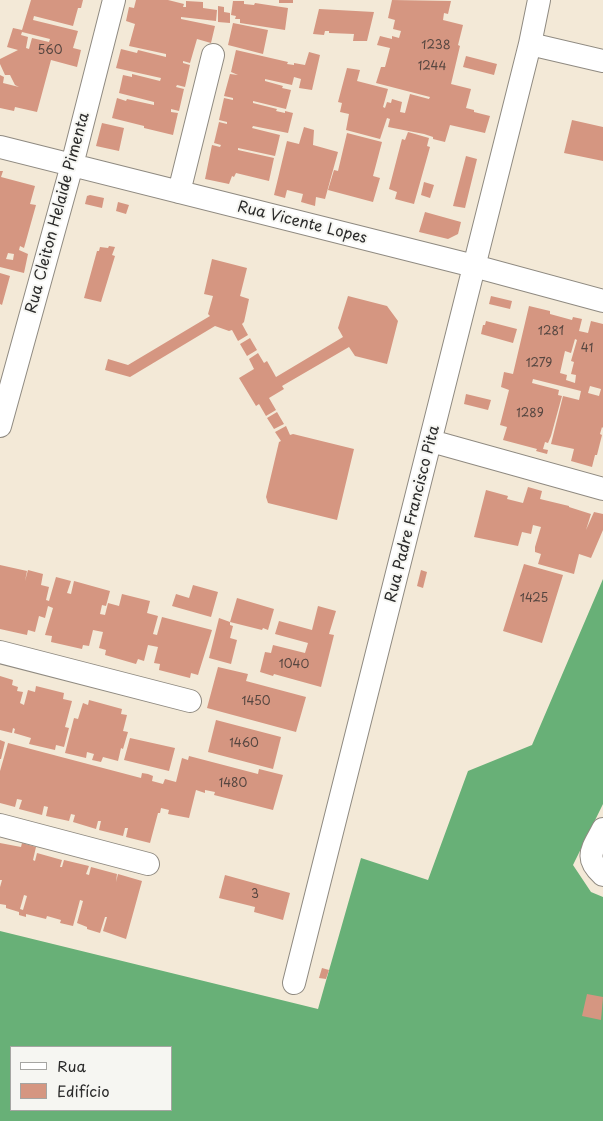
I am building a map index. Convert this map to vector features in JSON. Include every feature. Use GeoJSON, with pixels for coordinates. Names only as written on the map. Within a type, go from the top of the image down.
{"type":"FeatureCollection","features":[{"type":"Feature","properties":{"kind":"street","name":"Rua Cleiton Helaide Pimenta"},"geometry":{"type":"LineString","coordinates":[[0,426],[72,165],[114,0]]}},
{"type":"Feature","properties":{"kind":"street","name":"Rua Padre Francisco Pita"},"geometry":{"type":"LineString","coordinates":[[294,983],[530,44],[539,0]]}},
{"type":"Feature","properties":{"kind":"street"},"geometry":{"type":"LineString","coordinates":[[530,44],[603,61]]}},
{"type":"Feature","properties":{"kind":"street"},"geometry":{"type":"LineString","coordinates":[[179,192],[213,55]]}},
{"type":"Feature","properties":{"kind":"street","name":"Rua Vicente Lopes"},"geometry":{"type":"LineString","coordinates":[[0,147],[474,266],[603,301]]}},
{"type":"Feature","properties":{"kind":"street"},"geometry":{"type":"LineString","coordinates":[[431,441],[603,489]]}},
{"type":"Feature","properties":{"kind":"street"},"geometry":{"type":"LineString","coordinates":[[0,652],[190,701]]}},
{"type":"Feature","properties":{"kind":"street"},"geometry":{"type":"LineString","coordinates":[[0,825],[148,864]]}},
{"type":"Feature","properties":{"kind":"street"},"geometry":{"type":"LineString","coordinates":[[603,829],[594,846],[591,858],[594,867],[603,875]]}},
{"type":"Feature","properties":{"kind":"green space"},"geometry":{"type":"Polygon","coordinates":[[[603,579],[603,804],[573,865],[591,892],[603,897],[603,1121],[0,1121],[0,931],[318,1009],[361,858],[428,880],[468,771],[532,745],[603,579]]]}},
{"type":"Feature","properties":{"kind":"building"},"geometry":{"type":"Polygon","coordinates":[[[31,0],[83,0],[81,8],[78,8],[73,26],[34,16],[33,20],[78,31],[73,48],[81,50],[77,67],[51,60],[37,112],[15,107],[14,111],[0,108],[0,75],[4,77],[3,83],[19,87],[15,85],[10,75],[5,75],[0,59],[18,50],[7,47],[13,28],[22,30],[31,0]],[[22,32],[21,35],[28,37],[26,48],[29,49],[32,38],[49,42],[50,39],[22,32]]]}},
{"type":"Feature","properties":{"kind":"building"},"geometry":{"type":"Polygon","coordinates":[[[136,0],[168,0],[184,4],[183,7],[186,7],[186,1],[203,2],[203,8],[217,10],[216,21],[181,17],[181,19],[215,26],[211,43],[197,39],[190,63],[183,61],[183,63],[190,65],[185,87],[177,85],[176,87],[184,89],[179,111],[171,109],[171,112],[178,113],[173,135],[112,118],[117,98],[154,105],[154,102],[119,93],[123,75],[132,77],[132,74],[160,81],[161,78],[116,68],[121,49],[137,53],[138,50],[166,57],[166,54],[129,46],[135,24],[126,21],[129,7],[134,8],[136,0]]]}},
{"type":"Feature","properties":{"kind":"building"},"geometry":{"type":"Polygon","coordinates":[[[279,0],[293,0],[293,3],[279,3],[279,0]]]}},
{"type":"Feature","properties":{"kind":"building"},"geometry":{"type":"Polygon","coordinates":[[[392,0],[451,1],[448,14],[444,13],[443,20],[463,25],[451,84],[471,89],[466,108],[490,116],[485,133],[450,125],[445,142],[424,134],[388,127],[390,119],[387,118],[380,139],[346,130],[349,114],[340,112],[342,103],[338,102],[347,68],[360,70],[357,81],[388,89],[383,107],[385,108],[387,102],[391,103],[392,99],[402,102],[400,112],[405,113],[410,94],[429,99],[430,97],[376,83],[381,67],[385,67],[390,48],[377,45],[380,36],[392,39],[392,36],[399,38],[401,31],[393,29],[395,20],[388,18],[392,0]]]}},
{"type":"Feature","properties":{"kind":"building"},"geometry":{"type":"Polygon","coordinates":[[[233,1],[244,1],[244,4],[254,5],[255,3],[288,8],[285,30],[240,23],[240,19],[235,19],[236,16],[231,15],[233,1]]]}},
{"type":"Feature","properties":{"kind":"building"},"geometry":{"type":"Polygon","coordinates":[[[218,6],[224,7],[224,12],[230,13],[230,23],[218,22],[218,6]]]}},
{"type":"Feature","properties":{"kind":"building"},"geometry":{"type":"Polygon","coordinates":[[[319,9],[374,12],[367,41],[353,41],[354,34],[329,33],[329,31],[325,31],[324,35],[313,34],[319,9]]]}},
{"type":"Feature","properties":{"kind":"building"},"geometry":{"type":"Polygon","coordinates":[[[233,23],[268,30],[263,54],[228,45],[233,23]]]}},
{"type":"Feature","properties":{"kind":"building"},"geometry":{"type":"Polygon","coordinates":[[[236,50],[294,65],[294,63],[305,65],[309,52],[320,55],[312,90],[299,88],[301,79],[294,77],[292,85],[265,79],[265,81],[291,90],[286,109],[253,101],[253,103],[277,109],[276,111],[293,113],[288,133],[253,126],[252,128],[280,135],[275,156],[238,148],[238,150],[274,158],[269,181],[236,173],[234,177],[232,176],[229,184],[205,179],[212,145],[220,147],[221,145],[214,143],[219,122],[227,124],[227,122],[219,120],[224,98],[233,100],[233,98],[224,96],[230,74],[238,75],[231,72],[236,50]]]}},
{"type":"Feature","properties":{"kind":"building"},"geometry":{"type":"Polygon","coordinates":[[[466,56],[497,64],[494,75],[463,67],[466,56]]]}},
{"type":"Feature","properties":{"kind":"building"},"geometry":{"type":"Polygon","coordinates":[[[572,120],[603,127],[603,161],[564,153],[572,120]]]}},
{"type":"Feature","properties":{"kind":"building"},"geometry":{"type":"Polygon","coordinates":[[[102,123],[124,128],[119,151],[96,146],[102,123]]]}},
{"type":"Feature","properties":{"kind":"building"},"geometry":{"type":"Polygon","coordinates":[[[304,127],[314,130],[313,145],[338,152],[325,199],[316,197],[315,206],[301,202],[303,194],[287,190],[285,198],[274,195],[287,141],[299,144],[304,127]]]}},
{"type":"Feature","properties":{"kind":"building"},"geometry":{"type":"Polygon","coordinates":[[[408,132],[429,138],[427,146],[430,147],[414,204],[395,199],[397,192],[389,189],[402,139],[405,140],[408,132]]]}},
{"type":"Feature","properties":{"kind":"building"},"geometry":{"type":"Polygon","coordinates":[[[347,133],[382,142],[373,176],[380,178],[373,202],[328,190],[334,170],[338,171],[347,133]]]}},
{"type":"Feature","properties":{"kind":"building"},"geometry":{"type":"Polygon","coordinates":[[[466,156],[477,159],[465,208],[453,206],[466,156]]]}},
{"type":"Feature","properties":{"kind":"building"},"geometry":{"type":"Polygon","coordinates":[[[0,171],[3,171],[1,177],[35,186],[30,204],[36,205],[24,248],[20,246],[19,250],[28,254],[24,273],[0,267],[0,171]],[[8,253],[6,259],[13,260],[14,254],[8,253]]]}},
{"type":"Feature","properties":{"kind":"building"},"geometry":{"type":"Polygon","coordinates":[[[424,182],[434,185],[430,198],[421,195],[424,182]]]}},
{"type":"Feature","properties":{"kind":"building"},"geometry":{"type":"Polygon","coordinates":[[[87,196],[104,198],[102,208],[85,204],[87,196]]]}},
{"type":"Feature","properties":{"kind":"building"},"geometry":{"type":"Polygon","coordinates":[[[118,202],[129,205],[126,214],[116,211],[118,202]]]}},
{"type":"Feature","properties":{"kind":"building"},"geometry":{"type":"Polygon","coordinates":[[[425,212],[461,222],[458,234],[448,239],[419,232],[425,212]]]}},
{"type":"Feature","properties":{"kind":"building"},"geometry":{"type":"Polygon","coordinates":[[[109,246],[115,247],[112,255],[115,256],[101,302],[84,298],[97,251],[99,251],[100,247],[108,248],[109,246]]]}},
{"type":"Feature","properties":{"kind":"building"},"geometry":{"type":"Polygon","coordinates":[[[212,259],[247,268],[240,296],[249,299],[242,324],[248,335],[238,341],[232,330],[229,331],[215,326],[130,377],[105,370],[108,359],[128,365],[210,316],[208,314],[213,296],[204,294],[212,259]]]}},
{"type":"Feature","properties":{"kind":"building"},"geometry":{"type":"Polygon","coordinates":[[[0,273],[10,276],[2,305],[0,304],[0,273]]]}},
{"type":"Feature","properties":{"kind":"building"},"geometry":{"type":"Polygon","coordinates":[[[348,296],[387,306],[398,321],[387,364],[355,356],[349,347],[282,386],[284,389],[269,398],[276,410],[266,416],[259,404],[256,406],[239,378],[254,369],[249,359],[258,353],[264,363],[267,361],[276,377],[343,337],[338,328],[348,296]]]}},
{"type":"Feature","properties":{"kind":"building"},"geometry":{"type":"Polygon","coordinates":[[[491,296],[512,301],[510,309],[489,304],[491,296]]]}},
{"type":"Feature","properties":{"kind":"building"},"geometry":{"type":"Polygon","coordinates":[[[529,306],[550,311],[550,314],[572,320],[573,317],[582,319],[579,331],[588,333],[591,321],[603,324],[603,428],[600,434],[602,435],[597,455],[595,455],[592,467],[571,461],[574,449],[551,444],[563,396],[579,400],[581,391],[533,379],[532,383],[559,390],[558,395],[562,396],[551,436],[548,443],[545,442],[543,449],[548,450],[547,454],[536,451],[537,449],[503,440],[507,427],[500,425],[509,390],[501,387],[504,372],[513,374],[529,306]],[[575,339],[571,353],[565,351],[560,373],[567,375],[566,380],[575,383],[576,375],[571,374],[574,362],[571,361],[577,340],[575,339]],[[590,386],[588,393],[599,396],[601,389],[590,386]]]}},
{"type":"Feature","properties":{"kind":"building"},"geometry":{"type":"Polygon","coordinates":[[[486,321],[517,329],[513,343],[481,334],[486,321]]]}},
{"type":"Feature","properties":{"kind":"building"},"geometry":{"type":"Polygon","coordinates":[[[250,338],[257,350],[247,356],[240,344],[250,338]]]}},
{"type":"Feature","properties":{"kind":"building"},"geometry":{"type":"Polygon","coordinates":[[[466,394],[491,400],[488,410],[464,404],[466,394]]]}},
{"type":"Feature","properties":{"kind":"building"},"geometry":{"type":"Polygon","coordinates":[[[277,412],[284,424],[274,429],[267,418],[277,412]]]}},
{"type":"Feature","properties":{"kind":"building"},"geometry":{"type":"Polygon","coordinates":[[[286,426],[290,435],[293,434],[354,449],[337,520],[268,503],[266,497],[279,442],[281,441],[275,432],[286,426]]]}},
{"type":"Feature","properties":{"kind":"building"},"geometry":{"type":"Polygon","coordinates":[[[528,487],[542,491],[540,499],[591,514],[586,530],[594,512],[603,514],[603,530],[591,558],[579,554],[574,574],[538,564],[541,554],[535,552],[535,547],[541,527],[533,525],[531,534],[522,532],[518,546],[474,537],[486,490],[508,496],[507,499],[523,503],[528,487]]]}},
{"type":"Feature","properties":{"kind":"building"},"geometry":{"type":"Polygon","coordinates":[[[524,564],[563,575],[542,643],[503,631],[524,564]]]}},
{"type":"Feature","properties":{"kind":"building"},"geometry":{"type":"Polygon","coordinates":[[[0,565],[27,571],[25,581],[28,570],[43,574],[41,585],[49,587],[46,600],[49,601],[56,577],[71,581],[67,593],[71,594],[74,581],[110,591],[106,606],[102,605],[100,614],[105,615],[108,603],[119,606],[122,594],[150,601],[147,613],[158,616],[153,634],[157,635],[162,617],[212,630],[198,675],[191,673],[190,678],[159,670],[160,664],[154,663],[158,647],[148,645],[144,661],[138,659],[136,664],[105,655],[106,650],[99,648],[103,632],[93,630],[89,646],[83,645],[82,649],[51,642],[52,636],[45,635],[53,608],[48,606],[45,618],[39,616],[35,632],[28,630],[27,635],[0,629],[0,565]]]}},
{"type":"Feature","properties":{"kind":"building"},"geometry":{"type":"Polygon","coordinates":[[[421,570],[427,572],[423,588],[417,586],[421,570]]]}},
{"type":"Feature","properties":{"kind":"building"},"geometry":{"type":"Polygon","coordinates":[[[193,585],[218,592],[211,617],[172,606],[176,594],[189,598],[193,585]]]}},
{"type":"Feature","properties":{"kind":"building"},"geometry":{"type":"Polygon","coordinates":[[[237,598],[274,609],[268,630],[230,622],[237,598]]]}},
{"type":"Feature","properties":{"kind":"building"},"geometry":{"type":"Polygon","coordinates":[[[318,606],[336,611],[329,634],[334,635],[321,687],[260,672],[265,652],[271,653],[273,645],[305,653],[308,643],[275,634],[279,621],[312,630],[318,606]]]}},
{"type":"Feature","properties":{"kind":"building"},"geometry":{"type":"Polygon","coordinates":[[[219,618],[230,622],[230,625],[233,626],[230,638],[237,640],[231,664],[209,658],[219,618]]]}},
{"type":"Feature","properties":{"kind":"building"},"geometry":{"type":"Polygon","coordinates":[[[218,667],[248,674],[246,681],[306,697],[296,732],[207,708],[218,667]]]}},
{"type":"Feature","properties":{"kind":"building"},"geometry":{"type":"Polygon","coordinates":[[[0,676],[13,680],[12,685],[18,687],[17,691],[23,692],[20,703],[24,705],[28,690],[35,692],[36,686],[64,693],[63,699],[72,701],[65,727],[69,728],[64,747],[56,745],[55,750],[29,744],[31,738],[14,733],[15,729],[13,728],[12,733],[0,730],[0,676]]]}},
{"type":"Feature","properties":{"kind":"building"},"geometry":{"type":"Polygon","coordinates":[[[89,700],[122,709],[121,714],[127,715],[123,731],[128,732],[118,761],[103,757],[101,762],[92,760],[94,754],[87,752],[86,758],[65,753],[74,718],[78,719],[83,703],[88,705],[89,700]]]}},
{"type":"Feature","properties":{"kind":"building"},"geometry":{"type":"Polygon","coordinates":[[[216,720],[281,737],[273,769],[208,752],[216,720]]]}},
{"type":"Feature","properties":{"kind":"building"},"geometry":{"type":"Polygon","coordinates":[[[130,738],[175,748],[169,771],[124,760],[130,738]]]}},
{"type":"Feature","properties":{"kind":"building"},"geometry":{"type":"Polygon","coordinates":[[[0,740],[5,742],[1,759],[0,759],[0,740]]]}},
{"type":"Feature","properties":{"kind":"building"},"geometry":{"type":"Polygon","coordinates":[[[8,743],[141,778],[142,773],[148,774],[153,776],[152,781],[163,784],[165,779],[176,782],[182,758],[188,760],[189,756],[258,774],[259,769],[283,775],[273,810],[214,795],[215,792],[205,790],[205,793],[196,790],[189,818],[168,814],[169,810],[161,808],[150,843],[126,837],[128,828],[125,828],[123,836],[99,830],[101,821],[98,821],[96,829],[73,822],[75,815],[71,814],[69,821],[46,816],[48,807],[44,806],[42,815],[19,809],[22,800],[17,799],[15,807],[0,803],[0,771],[8,743]]]}},
{"type":"Feature","properties":{"kind":"building"},"geometry":{"type":"Polygon","coordinates":[[[0,843],[21,847],[22,843],[36,847],[33,860],[35,861],[37,853],[62,860],[60,867],[62,867],[64,860],[89,866],[86,874],[89,875],[91,867],[117,874],[116,882],[118,874],[142,881],[126,939],[103,931],[107,917],[105,917],[100,933],[87,929],[87,927],[77,923],[83,901],[80,900],[73,926],[60,923],[61,920],[47,916],[46,919],[26,914],[26,917],[19,915],[19,912],[0,904],[2,880],[0,880],[0,843]],[[24,895],[20,909],[23,910],[27,896],[24,895]]]}},
{"type":"Feature","properties":{"kind":"building"},"geometry":{"type":"Polygon","coordinates":[[[225,875],[290,893],[283,920],[254,912],[255,907],[219,898],[225,875]]]}},
{"type":"Feature","properties":{"kind":"building"},"geometry":{"type":"Polygon","coordinates":[[[322,968],[329,970],[326,979],[319,978],[322,968]]]}},
{"type":"Feature","properties":{"kind":"building"},"geometry":{"type":"Polygon","coordinates":[[[587,994],[603,997],[601,1020],[582,1016],[587,994]]]}}]}
